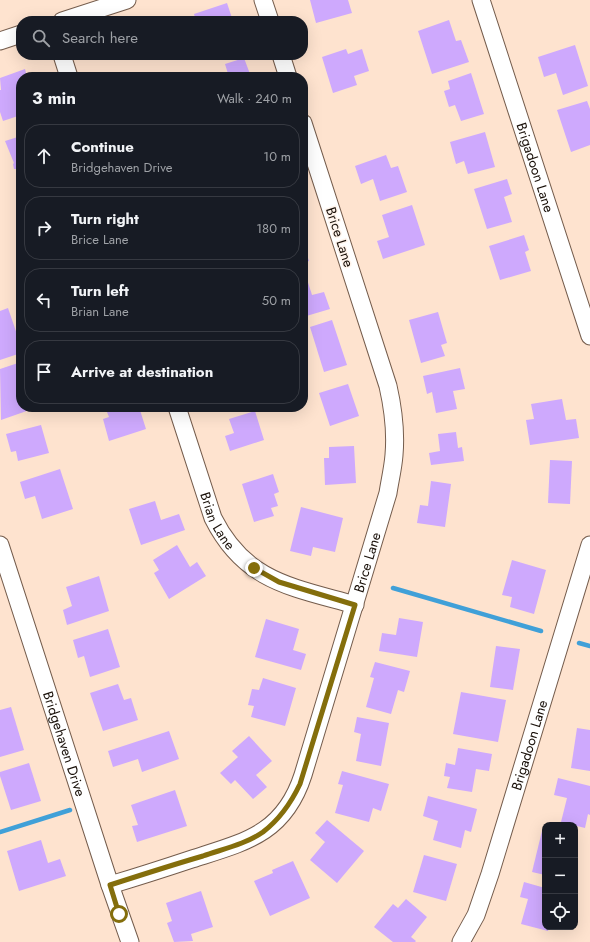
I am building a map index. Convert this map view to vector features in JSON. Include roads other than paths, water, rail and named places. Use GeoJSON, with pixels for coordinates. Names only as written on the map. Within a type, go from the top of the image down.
{"type":"FeatureCollection","features":[{"type":"Feature","properties":{"kind":"street"},"geometry":{"type":"LineString","coordinates":[[77,16],[127,0]]}},
{"type":"Feature","properties":{"kind":"street"},"geometry":{"type":"LineString","coordinates":[[263,0],[268,16]]}},
{"type":"Feature","properties":{"kind":"street","name":"Brigadoon Lane"},"geometry":{"type":"LineString","coordinates":[[481,0],[590,336]]}},
{"type":"Feature","properties":{"kind":"street"},"geometry":{"type":"LineString","coordinates":[[0,41],[16,36]]}},
{"type":"Feature","properties":{"kind":"street"},"geometry":{"type":"LineString","coordinates":[[64,60],[67,72]]}},
{"type":"Feature","properties":{"kind":"street"},"geometry":{"type":"LineString","coordinates":[[283,60],[286,72]]}},
{"type":"Feature","properties":{"kind":"street","name":"Brice Lane"},"geometry":{"type":"LineString","coordinates":[[110,885],[243,842],[262,832],[279,818],[292,801],[300,784],[388,493],[394,454],[392,414],[385,375],[308,138]]}},
{"type":"Feature","properties":{"kind":"street","name":"Brian Lane"},"geometry":{"type":"LineString","coordinates":[[178,412],[213,518],[233,549],[254,568],[270,578],[291,586],[355,605]]}},
{"type":"Feature","properties":{"kind":"street","name":"Bridgehaven Drive"},"geometry":{"type":"LineString","coordinates":[[0,545],[110,885],[130,942]]}},
{"type":"Feature","properties":{"kind":"street","name":"Brigadoon Lane"},"geometry":{"type":"LineString","coordinates":[[461,942],[476,915],[490,874],[590,545]]}},
{"type":"Feature","properties":{"kind":"waterway"},"geometry":{"type":"LineString","coordinates":[[393,588],[541,631]]}},
{"type":"Feature","properties":{"kind":"waterway"},"geometry":{"type":"LineString","coordinates":[[579,643],[590,646]]}},
{"type":"Feature","properties":{"kind":"waterway"},"geometry":{"type":"LineString","coordinates":[[0,832],[70,810]]}}]}
